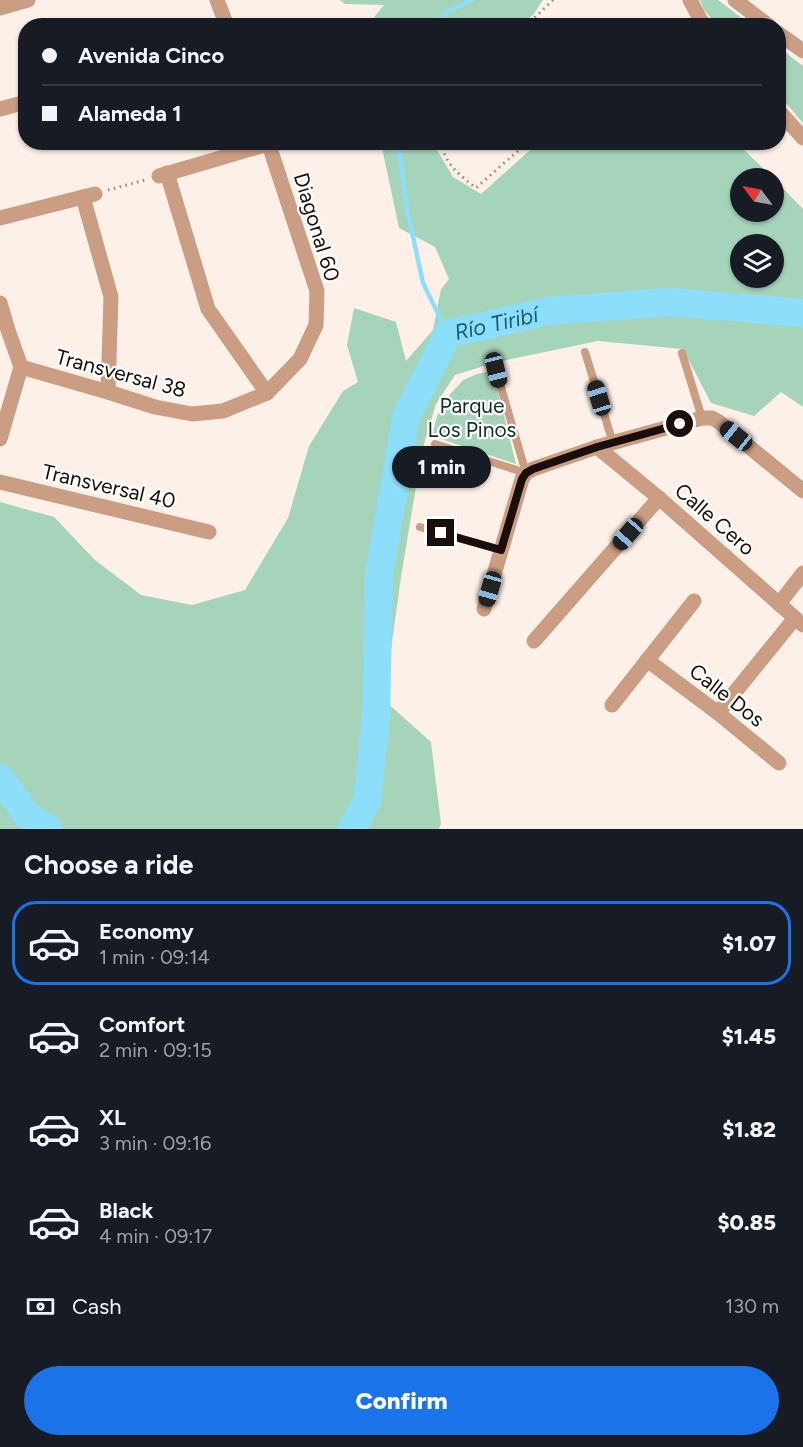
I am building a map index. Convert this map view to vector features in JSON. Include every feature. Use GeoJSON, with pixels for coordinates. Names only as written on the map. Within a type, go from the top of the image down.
{"type":"FeatureCollection","features":[{"type":"Feature","properties":{"kind":"street"},"geometry":{"type":"LineString","coordinates":[[0,8],[28,0]]}},
{"type":"Feature","properties":{"kind":"street"},"geometry":{"type":"LineString","coordinates":[[217,0],[224,18]]}},
{"type":"Feature","properties":{"kind":"street"},"geometry":{"type":"LineString","coordinates":[[690,0],[699,18]]}},
{"type":"Feature","properties":{"kind":"street"},"geometry":{"type":"LineString","coordinates":[[735,0],[759,18]]}},
{"type":"Feature","properties":{"kind":"street"},"geometry":{"type":"LineString","coordinates":[[786,39],[803,51]]}},
{"type":"Feature","properties":{"kind":"street"},"geometry":{"type":"LineString","coordinates":[[0,109],[18,104]]}},
{"type":"Feature","properties":{"kind":"street"},"geometry":{"type":"LineString","coordinates":[[786,119],[803,138]]}},
{"type":"Feature","properties":{"kind":"street"},"geometry":{"type":"LineString","coordinates":[[245,150],[163,175],[208,309],[267,393]]}},
{"type":"Feature","properties":{"kind":"street","name":"Diagonal 60"},"geometry":{"type":"LineString","coordinates":[[270,150],[317,291],[316,325],[300,359]]}},
{"type":"Feature","properties":{"kind":"street"},"geometry":{"type":"LineString","coordinates":[[0,218],[89,195],[111,297],[108,392]]}},
{"type":"Feature","properties":{"kind":"street"},"geometry":{"type":"LineString","coordinates":[[0,303],[21,367],[0,439]]}},
{"type":"Feature","properties":{"kind":"street","name":"Transversal 38"},"geometry":{"type":"LineString","coordinates":[[21,367],[155,407],[192,414],[223,411],[267,393],[300,359]]}},
{"type":"Feature","properties":{"kind":"street"},"geometry":{"type":"LineString","coordinates":[[484,609],[522,479],[533,469],[597,447],[702,417],[712,418],[719,422],[803,491]]}},
{"type":"Feature","properties":{"kind":"street","name":"Calle Cero"},"geometry":{"type":"LineString","coordinates":[[597,447],[659,498],[799,621]]}},
{"type":"Feature","properties":{"kind":"street","name":"Transversal 40"},"geometry":{"type":"LineString","coordinates":[[0,482],[209,532]]}},
{"type":"Feature","properties":{"kind":"street"},"geometry":{"type":"LineString","coordinates":[[534,640],[659,498]]}},
{"type":"Feature","properties":{"kind":"street"},"geometry":{"type":"LineString","coordinates":[[779,604],[803,573]]}},
{"type":"Feature","properties":{"kind":"street"},"geometry":{"type":"LineString","coordinates":[[612,705],[694,601]]}},
{"type":"Feature","properties":{"kind":"street"},"geometry":{"type":"LineString","coordinates":[[718,713],[799,621]]}},
{"type":"Feature","properties":{"kind":"street","name":"Calle Dos"},"geometry":{"type":"LineString","coordinates":[[647,660],[780,763]]}},
{"type":"Feature","properties":{"kind":"lane"},"geometry":{"type":"LineString","coordinates":[[585,352],[613,443]]}},
{"type":"Feature","properties":{"kind":"lane"},"geometry":{"type":"LineString","coordinates":[[682,353],[702,417]]}},
{"type":"Feature","properties":{"kind":"lane"},"geometry":{"type":"LineString","coordinates":[[496,370],[526,473]]}},
{"type":"Feature","properties":{"kind":"lane"},"geometry":{"type":"LineString","coordinates":[[435,444],[526,473]]}},
{"type":"Feature","properties":{"kind":"lane"},"geometry":{"type":"LineString","coordinates":[[420,527],[501,550]]}},
{"type":"Feature","properties":{"kind":"path"},"geometry":{"type":"LineString","coordinates":[[534,18],[553,0]]}},
{"type":"Feature","properties":{"kind":"path"},"geometry":{"type":"LineString","coordinates":[[442,150],[455,171],[476,188],[519,150]]}},
{"type":"Feature","properties":{"kind":"path"},"geometry":{"type":"LineString","coordinates":[[89,195],[163,175]]}},
{"type":"Feature","properties":{"kind":"green space"},"geometry":{"type":"Polygon","coordinates":[[[340,0],[543,0],[529,18],[373,18],[384,5],[345,4],[340,0]]]}},
{"type":"Feature","properties":{"kind":"green space"},"geometry":{"type":"Polygon","coordinates":[[[700,0],[718,0],[742,18],[711,18],[700,0]]]}},
{"type":"Feature","properties":{"kind":"green space"},"geometry":{"type":"Polygon","coordinates":[[[786,53],[803,66],[803,123],[786,103],[786,53]]]}},
{"type":"Feature","properties":{"kind":"green space"},"geometry":{"type":"Polygon","coordinates":[[[382,150],[437,150],[453,177],[481,194],[530,150],[744,150],[763,168],[730,168],[730,222],[784,222],[784,189],[803,209],[803,407],[781,392],[754,416],[711,403],[683,349],[598,341],[497,362],[455,375],[436,404],[422,451],[384,700],[431,742],[441,824],[439,829],[0,829],[0,502],[54,517],[95,560],[141,595],[192,605],[245,590],[288,518],[309,446],[343,391],[358,382],[347,345],[354,308],[396,322],[406,361],[433,330],[441,289],[449,279],[435,247],[399,228],[382,150]]]}},
{"type":"Feature","properties":{"kind":"green space","name":"Parque Los Pinos"},"geometry":{"type":"Polygon","coordinates":[[[493,371],[516,464],[432,436],[437,416],[445,400],[463,380],[493,371]]]}},
{"type":"Feature","properties":{"kind":"waterway"},"geometry":{"type":"LineString","coordinates":[[442,18],[449,11],[472,0]]}},
{"type":"Feature","properties":{"kind":"waterway"},"geometry":{"type":"LineString","coordinates":[[399,150],[407,209],[423,283],[448,334]]}},
{"type":"Feature","properties":{"kind":"waterway","name":"Río Tiribí"},"geometry":{"type":"LineString","coordinates":[[352,829],[367,801],[376,719],[379,575],[406,417],[448,334],[549,311],[670,302],[803,313]]}},
{"type":"Feature","properties":{"kind":"waterway","name":"Río Tiribí"},"geometry":{"type":"LineString","coordinates":[[0,778],[27,815],[48,829]]}},
{"type":"Feature","properties":{"kind":"route"},"geometry":{"type":"LineString","coordinates":[[441,533],[501,550],[522,479],[526,473],[597,447],[680,424]]}}]}
